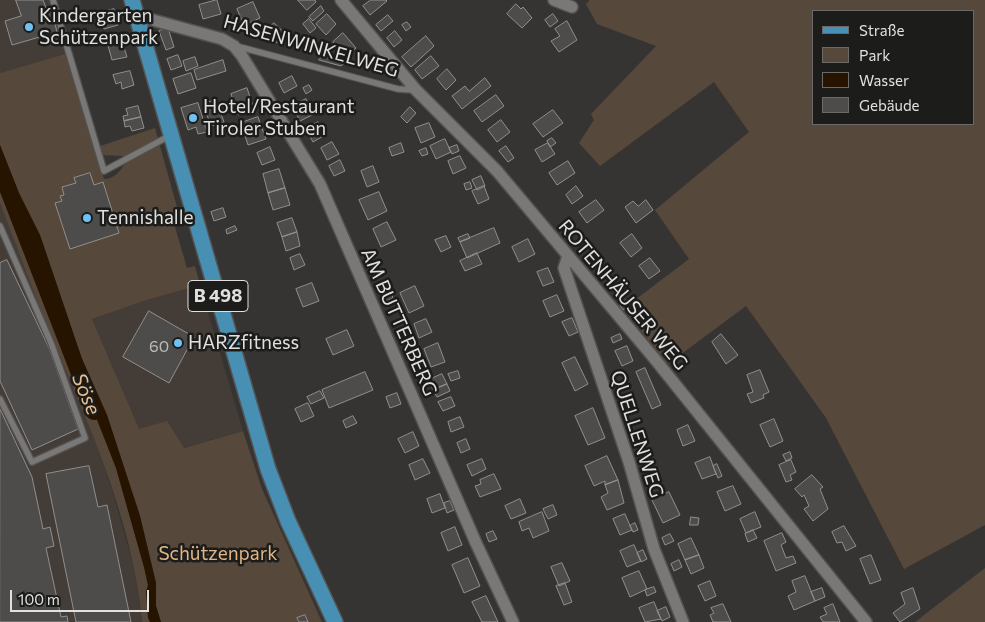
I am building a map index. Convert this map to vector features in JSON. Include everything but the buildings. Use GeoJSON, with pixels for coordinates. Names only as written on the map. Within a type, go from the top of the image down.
{"type":"FeatureCollection","features":[{"type":"Feature","properties":{"kind":"main road","name":"B 498"},"geometry":{"type":"LineString","coordinates":[[132,0],[277,495],[335,622]]}},
{"type":"Feature","properties":{"kind":"street","name":"ROTENHÄUSER WEG"},"geometry":{"type":"LineString","coordinates":[[341,0],[416,90],[497,171],[654,358],[866,622]]}},
{"type":"Feature","properties":{"kind":"street"},"geometry":{"type":"LineString","coordinates":[[554,0],[572,7]]}},
{"type":"Feature","properties":{"kind":"street","name":"HASENWINKELWEG"},"geometry":{"type":"LineString","coordinates":[[138,19],[149,19],[222,39],[234,46]]}},
{"type":"Feature","properties":{"kind":"street","name":"AM BUTTERBERG"},"geometry":{"type":"LineString","coordinates":[[234,46],[320,184],[476,543],[513,622]]}},
{"type":"Feature","properties":{"kind":"street","name":"QUELLENWEG"},"geometry":{"type":"LineString","coordinates":[[568,256],[564,268],[629,462],[654,549],[684,622]]}},
{"type":"Feature","properties":{"kind":"lane"},"geometry":{"type":"LineString","coordinates":[[52,0],[104,171],[171,135]]}},
{"type":"Feature","properties":{"kind":"lane","name":"HASENWINKELWEG"},"geometry":{"type":"LineString","coordinates":[[234,46],[398,89],[416,90]]}},
{"type":"Feature","properties":{"kind":"lane"},"geometry":{"type":"LineString","coordinates":[[0,228],[51,343],[85,438],[32,462],[0,399]]}},
{"type":"Feature","properties":{"kind":"shaded area","name":"Kindergarten Schützenpark"},"geometry":{"type":"Polygon","coordinates":[[[0,0],[50,0],[65,54],[0,73],[0,0]]]}},
{"type":"Feature","properties":{"kind":"shaded area"},"geometry":{"type":"Polygon","coordinates":[[[0,203],[91,428],[113,493],[134,568],[142,622],[0,622],[0,203]]]}},
{"type":"Feature","properties":{"kind":"shaded area"},"geometry":{"type":"Polygon","coordinates":[[[200,285],[243,431],[183,448],[139,430],[92,319],[147,300],[200,285]]]}},
{"type":"Feature","properties":{"kind":"green space"},"geometry":{"type":"Polygon","coordinates":[[[590,0],[985,0],[985,525],[904,569],[826,418],[746,306],[668,364],[623,309],[689,259],[655,210],[749,132],[714,82],[600,166],[579,143],[594,120],[591,114],[656,46],[597,24],[586,4],[590,0]]]}},
{"type":"Feature","properties":{"kind":"green space","name":"Schützenpark"},"geometry":{"type":"Polygon","coordinates":[[[65,54],[104,179],[114,176],[126,162],[123,156],[102,155],[100,146],[155,128],[180,218],[173,220],[187,268],[195,266],[200,285],[147,300],[92,319],[139,429],[167,421],[184,448],[243,431],[262,489],[322,622],[161,622],[156,606],[156,583],[140,516],[107,415],[82,359],[40,235],[19,193],[0,145],[0,73],[65,54]]]}},
{"type":"Feature","properties":{"kind":"green space"},"geometry":{"type":"Polygon","coordinates":[[[0,172],[116,468],[148,585],[146,592],[150,622],[142,622],[137,582],[128,542],[104,464],[42,313],[0,203],[0,172]]]}},
{"type":"Feature","properties":{"kind":"green space"},"geometry":{"type":"Polygon","coordinates":[[[985,568],[985,622],[915,622],[985,568]]]}},
{"type":"Feature","properties":{"kind":"water"},"geometry":{"type":"Polygon","coordinates":[[[0,145],[19,193],[40,235],[82,359],[107,415],[140,516],[156,583],[156,606],[161,622],[150,622],[148,618],[146,592],[148,585],[116,468],[0,172],[0,145]]]}},
{"type":"Feature","properties":{"kind":"waterway","name":"Söse"},"geometry":{"type":"LineString","coordinates":[[0,170],[94,412]]}},
{"type":"Feature","properties":{"kind":"place","name":"Kindergarten Schützenpark"},"geometry":{"type":"Point","coordinates":[29,27]}},
{"type":"Feature","properties":{"kind":"place","name":"Hotel/Restaurant Tiroler Stuben"},"geometry":{"type":"Point","coordinates":[193,118]}},
{"type":"Feature","properties":{"kind":"place","name":"Tennishalle"},"geometry":{"type":"Point","coordinates":[87,218]}},
{"type":"Feature","properties":{"kind":"place","name":"HARZfitness"},"geometry":{"type":"Point","coordinates":[178,343]}}]}
